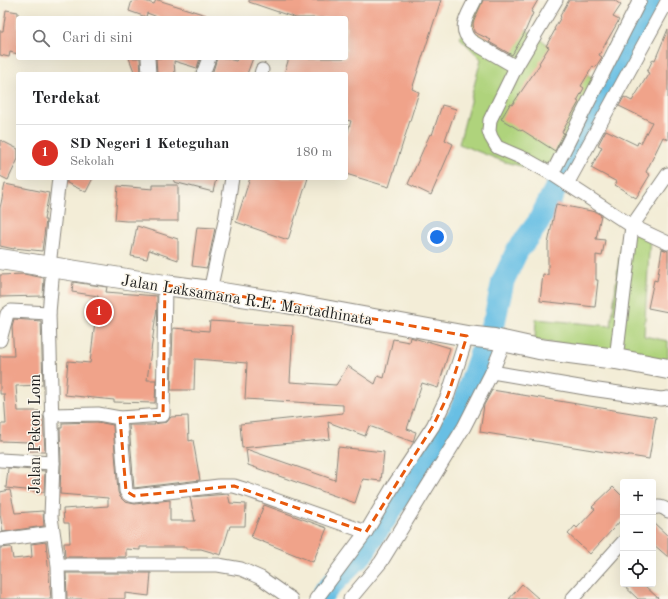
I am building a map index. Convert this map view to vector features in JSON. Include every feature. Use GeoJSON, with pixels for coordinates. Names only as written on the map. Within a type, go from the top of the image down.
{"type":"FeatureCollection","features":[{"type":"Feature","properties":{"kind":"main road","name":"Jalan Laksamana R.E. Martadhinata"},"geometry":{"type":"LineString","coordinates":[[0,259],[165,286],[210,290],[485,338],[539,349],[616,359],[668,369]]}},
{"type":"Feature","properties":{"kind":"street"},"geometry":{"type":"LineString","coordinates":[[475,0],[464,24],[466,37],[516,67]]}},
{"type":"Feature","properties":{"kind":"street"},"geometry":{"type":"LineString","coordinates":[[556,0],[516,67],[490,120],[489,131],[497,147],[527,160],[552,174],[632,226],[668,243]]}},
{"type":"Feature","properties":{"kind":"street"},"geometry":{"type":"LineString","coordinates":[[552,174],[640,0]]}},
{"type":"Feature","properties":{"kind":"street"},"geometry":{"type":"LineString","coordinates":[[567,184],[668,0]]}},
{"type":"Feature","properties":{"kind":"street"},"geometry":{"type":"LineString","coordinates":[[148,60],[150,72]]}},
{"type":"Feature","properties":{"kind":"street"},"geometry":{"type":"LineString","coordinates":[[205,72],[208,60]]}},
{"type":"Feature","properties":{"kind":"street"},"geometry":{"type":"LineString","coordinates":[[616,359],[632,226],[668,174]]}},
{"type":"Feature","properties":{"kind":"street","name":"Jalan Pekon Lom"},"geometry":{"type":"LineString","coordinates":[[59,180],[51,267],[50,313],[51,415],[54,463],[51,517],[52,533],[58,565],[60,599]]}},
{"type":"Feature","properties":{"kind":"street"},"geometry":{"type":"LineString","coordinates":[[210,290],[225,221],[232,180]]}},
{"type":"Feature","properties":{"kind":"street"},"geometry":{"type":"LineString","coordinates":[[51,415],[98,414],[120,418],[163,415],[165,286]]}},
{"type":"Feature","properties":{"kind":"street"},"geometry":{"type":"LineString","coordinates":[[0,340],[7,314],[11,312],[50,313]]}},
{"type":"Feature","properties":{"kind":"street"},"geometry":{"type":"LineString","coordinates":[[350,599],[381,562],[464,427],[492,372],[485,338]]}},
{"type":"Feature","properties":{"kind":"street"},"geometry":{"type":"LineString","coordinates":[[316,599],[366,532],[394,485],[433,426],[448,395],[485,338]]}},
{"type":"Feature","properties":{"kind":"street"},"geometry":{"type":"LineString","coordinates":[[492,372],[591,389],[661,399],[668,398]]}},
{"type":"Feature","properties":{"kind":"street"},"geometry":{"type":"LineString","coordinates":[[120,418],[127,494],[134,496],[219,486],[234,486],[366,532]]}},
{"type":"Feature","properties":{"kind":"street"},"geometry":{"type":"LineString","coordinates":[[0,460],[54,463]]}},
{"type":"Feature","properties":{"kind":"street"},"geometry":{"type":"LineString","coordinates":[[656,507],[663,507],[668,511]]}},
{"type":"Feature","properties":{"kind":"street"},"geometry":{"type":"LineString","coordinates":[[0,540],[28,535],[52,533]]}},
{"type":"Feature","properties":{"kind":"street"},"geometry":{"type":"LineString","coordinates":[[572,599],[620,545]]}},
{"type":"Feature","properties":{"kind":"street"},"geometry":{"type":"LineString","coordinates":[[58,565],[218,565],[241,569],[261,578],[290,599]]}},
{"type":"Feature","properties":{"kind":"highlighted area"},"geometry":{"type":"Polygon","coordinates":[[[165,285],[286,303],[467,336],[448,395],[433,426],[366,532],[234,486],[134,496],[126,491],[120,418],[163,415],[165,285]]]}},
{"type":"Feature","properties":{"kind":"green space"},"geometry":{"type":"Polygon","coordinates":[[[477,0],[483,0],[543,41],[598,82],[552,174],[505,162],[459,144],[481,59],[460,38],[477,0]]]}},
{"type":"Feature","properties":{"kind":"green space"},"geometry":{"type":"Polygon","coordinates":[[[623,228],[650,235],[644,336],[668,341],[668,363],[535,340],[536,319],[611,326],[623,228]]]}},
{"type":"Feature","properties":{"kind":"building"},"geometry":{"type":"Polygon","coordinates":[[[132,0],[142,0],[154,4],[156,0],[158,0],[206,16],[155,16],[147,13],[146,16],[143,16],[129,11],[132,0]]]}},
{"type":"Feature","properties":{"kind":"building"},"geometry":{"type":"Polygon","coordinates":[[[249,0],[441,0],[412,89],[419,92],[389,187],[348,175],[348,131],[351,121],[348,120],[348,72],[285,72],[288,60],[348,60],[348,16],[290,16],[249,2],[249,0]]]}},
{"type":"Feature","properties":{"kind":"building"},"geometry":{"type":"Polygon","coordinates":[[[483,0],[538,0],[531,12],[533,13],[524,34],[512,55],[489,42],[491,40],[474,32],[473,23],[483,0]]]}},
{"type":"Feature","properties":{"kind":"building"},"geometry":{"type":"Polygon","coordinates":[[[569,0],[614,0],[621,5],[613,17],[619,20],[599,55],[602,57],[595,68],[593,66],[581,86],[584,88],[577,101],[579,102],[562,132],[564,133],[555,151],[522,130],[521,131],[501,119],[510,104],[512,105],[540,64],[539,63],[549,47],[546,46],[569,0]]]}},
{"type":"Feature","properties":{"kind":"building"},"geometry":{"type":"Polygon","coordinates":[[[6,10],[18,12],[18,16],[16,16],[16,54],[10,52],[9,57],[0,55],[0,31],[3,31],[6,10]]]}},
{"type":"Feature","properties":{"kind":"building"},"geometry":{"type":"Polygon","coordinates":[[[668,29],[668,140],[663,137],[646,172],[650,175],[636,198],[615,185],[617,182],[591,168],[602,147],[598,145],[606,130],[637,145],[638,142],[641,143],[652,122],[619,106],[624,97],[632,101],[649,73],[647,72],[653,59],[655,60],[668,29]]]}},
{"type":"Feature","properties":{"kind":"building"},"geometry":{"type":"Polygon","coordinates":[[[130,60],[140,60],[141,72],[134,72],[130,60]]]}},
{"type":"Feature","properties":{"kind":"building"},"geometry":{"type":"Polygon","coordinates":[[[156,60],[199,60],[197,68],[174,61],[175,72],[157,72],[156,60]]]}},
{"type":"Feature","properties":{"kind":"building"},"geometry":{"type":"Polygon","coordinates":[[[216,60],[252,60],[248,72],[213,72],[216,60]]]}},
{"type":"Feature","properties":{"kind":"building"},"geometry":{"type":"Polygon","coordinates":[[[442,105],[456,109],[445,140],[453,144],[431,195],[408,184],[430,134],[432,135],[442,105]]]}},
{"type":"Feature","properties":{"kind":"building"},"geometry":{"type":"Polygon","coordinates":[[[0,140],[16,148],[16,163],[8,180],[0,176],[0,140]]]}},
{"type":"Feature","properties":{"kind":"building"},"geometry":{"type":"Polygon","coordinates":[[[67,180],[92,180],[86,192],[67,183],[67,180]]]}},
{"type":"Feature","properties":{"kind":"building"},"geometry":{"type":"Polygon","coordinates":[[[174,180],[216,180],[213,192],[174,182],[174,180]]]}},
{"type":"Feature","properties":{"kind":"building"},"geometry":{"type":"Polygon","coordinates":[[[249,180],[307,180],[288,240],[236,222],[249,180]]]}},
{"type":"Feature","properties":{"kind":"building"},"geometry":{"type":"Polygon","coordinates":[[[5,184],[49,193],[44,220],[46,220],[42,251],[14,249],[0,246],[0,208],[5,184]]]}},
{"type":"Feature","properties":{"kind":"building"},"geometry":{"type":"Polygon","coordinates":[[[153,185],[178,185],[178,221],[115,220],[118,186],[153,189],[153,185]]]}},
{"type":"Feature","properties":{"kind":"building"},"geometry":{"type":"Polygon","coordinates":[[[556,204],[596,212],[601,215],[596,239],[605,240],[602,256],[596,255],[596,280],[598,280],[595,307],[540,301],[543,274],[548,275],[548,244],[556,204]]]}},
{"type":"Feature","properties":{"kind":"building"},"geometry":{"type":"Polygon","coordinates":[[[137,226],[178,239],[178,260],[149,250],[147,259],[131,256],[137,226]]]}},
{"type":"Feature","properties":{"kind":"building"},"geometry":{"type":"Polygon","coordinates":[[[197,227],[215,228],[207,268],[192,266],[197,227]]]}},
{"type":"Feature","properties":{"kind":"building"},"geometry":{"type":"Polygon","coordinates":[[[662,249],[668,251],[668,312],[648,308],[654,280],[657,281],[662,249]]]}},
{"type":"Feature","properties":{"kind":"building"},"geometry":{"type":"Polygon","coordinates":[[[24,274],[44,278],[43,296],[0,297],[0,275],[24,274]]]}},
{"type":"Feature","properties":{"kind":"building"},"geometry":{"type":"Polygon","coordinates":[[[73,282],[107,287],[106,292],[157,296],[157,307],[147,380],[156,380],[155,403],[114,402],[114,400],[65,395],[68,361],[90,363],[98,296],[72,292],[73,282]]]}},
{"type":"Feature","properties":{"kind":"building"},"geometry":{"type":"Polygon","coordinates":[[[14,319],[41,321],[43,385],[16,386],[18,411],[39,411],[38,416],[43,416],[45,451],[29,451],[29,442],[0,441],[1,424],[6,424],[4,394],[0,394],[0,356],[14,356],[12,326],[14,319]]]}},
{"type":"Feature","properties":{"kind":"building"},"geometry":{"type":"Polygon","coordinates":[[[210,321],[293,326],[290,382],[336,385],[348,366],[375,384],[378,376],[384,378],[393,339],[409,342],[410,337],[450,348],[438,388],[422,383],[407,429],[416,432],[413,442],[369,426],[365,436],[328,422],[330,439],[242,448],[240,424],[343,413],[343,405],[245,399],[247,363],[195,359],[194,390],[171,390],[173,328],[209,331],[210,321]]]}},
{"type":"Feature","properties":{"kind":"building"},"geometry":{"type":"Polygon","coordinates":[[[492,390],[656,417],[649,459],[480,432],[484,405],[492,390]]]}},
{"type":"Feature","properties":{"kind":"building"},"geometry":{"type":"Polygon","coordinates":[[[188,416],[189,441],[193,440],[200,480],[134,488],[129,425],[155,425],[154,424],[167,422],[171,417],[188,416]]]}},
{"type":"Feature","properties":{"kind":"building"},"geometry":{"type":"Polygon","coordinates":[[[97,422],[113,425],[118,492],[120,497],[125,502],[135,504],[170,500],[170,521],[195,521],[190,497],[228,494],[230,503],[246,504],[245,526],[230,526],[221,555],[201,549],[186,549],[186,547],[140,547],[140,550],[126,549],[126,557],[65,557],[64,543],[70,543],[69,523],[64,523],[63,509],[108,506],[108,498],[60,494],[60,428],[62,428],[62,423],[97,422]]]}},
{"type":"Feature","properties":{"kind":"building"},"geometry":{"type":"Polygon","coordinates":[[[338,447],[384,452],[381,481],[363,479],[355,503],[248,465],[246,449],[335,480],[338,447]]]}},
{"type":"Feature","properties":{"kind":"building"},"geometry":{"type":"Polygon","coordinates":[[[8,468],[45,471],[44,492],[6,488],[8,468]]]}},
{"type":"Feature","properties":{"kind":"building"},"geometry":{"type":"Polygon","coordinates":[[[613,487],[620,494],[620,521],[590,554],[568,534],[575,526],[577,528],[595,509],[592,507],[613,487]]]}},
{"type":"Feature","properties":{"kind":"building"},"geometry":{"type":"Polygon","coordinates":[[[10,490],[15,513],[43,511],[44,526],[3,532],[0,514],[0,492],[10,490]]]}},
{"type":"Feature","properties":{"kind":"building"},"geometry":{"type":"Polygon","coordinates":[[[264,505],[327,528],[313,562],[251,537],[264,505]]]}},
{"type":"Feature","properties":{"kind":"building"},"geometry":{"type":"Polygon","coordinates":[[[656,525],[668,536],[668,557],[656,547],[656,525]]]}},
{"type":"Feature","properties":{"kind":"building"},"geometry":{"type":"Polygon","coordinates":[[[46,542],[51,599],[0,599],[0,548],[11,547],[13,559],[32,557],[31,544],[46,542]]]}},
{"type":"Feature","properties":{"kind":"building"},"geometry":{"type":"Polygon","coordinates":[[[66,573],[151,573],[149,596],[125,593],[125,599],[67,599],[66,573]]]}},
{"type":"Feature","properties":{"kind":"building"},"geometry":{"type":"Polygon","coordinates":[[[522,584],[539,599],[509,599],[522,584]]]}},
{"type":"Feature","properties":{"kind":"building"},"geometry":{"type":"Polygon","coordinates":[[[625,587],[646,587],[659,599],[638,599],[625,587]]]}},
{"type":"Feature","properties":{"kind":"waterway"},"geometry":{"type":"LineString","coordinates":[[561,178],[649,0]]}},
{"type":"Feature","properties":{"kind":"waterway"},"geometry":{"type":"LineString","coordinates":[[324,592],[362,554],[426,457],[459,416],[495,318],[503,281],[517,251],[538,223],[556,188]]}},
{"type":"Feature","properties":{"kind":"place","name":"SD Negeri 1 Keteguhan"},"geometry":{"type":"Point","coordinates":[99,312]}}]}
